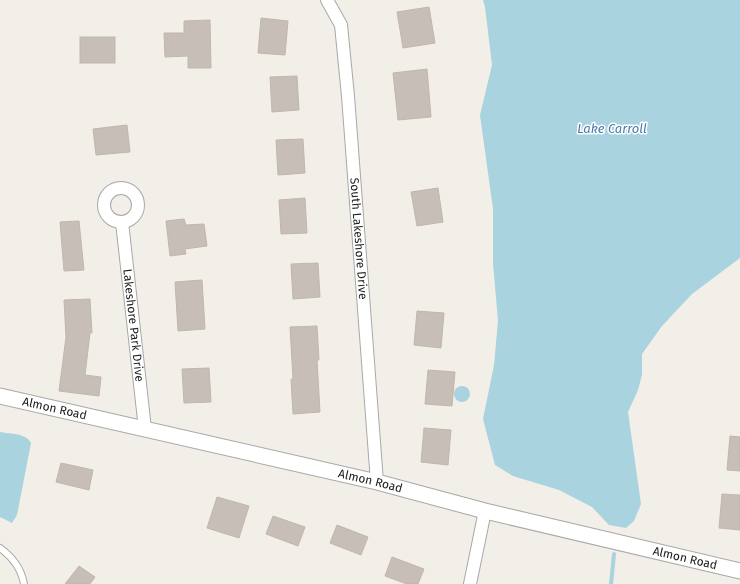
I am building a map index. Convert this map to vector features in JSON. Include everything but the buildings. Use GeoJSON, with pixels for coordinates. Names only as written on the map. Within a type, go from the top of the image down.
{"type":"FeatureCollection","features":[{"type":"Feature","properties":{"kind":"street","name":"South Lakeshore Drive"},"geometry":{"type":"LineString","coordinates":[[327,0],[341,25],[348,96],[377,482]]}},
{"type":"Feature","properties":{"kind":"street","name":"Lakeshore Park Drive"},"geometry":{"type":"LineString","coordinates":[[122,222],[145,429]]}},
{"type":"Feature","properties":{"kind":"street","name":"Almon Road"},"geometry":{"type":"LineString","coordinates":[[0,396],[377,482],[485,511],[740,571]]}},
{"type":"Feature","properties":{"kind":"street"},"geometry":{"type":"LineString","coordinates":[[470,584],[485,511]]}},
{"type":"Feature","properties":{"kind":"lane"},"geometry":{"type":"LineString","coordinates":[[0,548],[9,556],[22,572],[24,584]]}},
{"type":"Feature","properties":{"kind":"water","name":"Lake Carroll"},"geometry":{"type":"Polygon","coordinates":[[[483,0],[740,0],[740,258],[692,294],[662,326],[642,354],[642,375],[638,390],[628,412],[641,504],[634,521],[626,528],[609,525],[592,507],[559,490],[513,476],[495,465],[483,419],[494,365],[498,321],[493,263],[493,209],[480,115],[492,65],[483,0]]]}},
{"type":"Feature","properties":{"kind":"water"},"geometry":{"type":"Polygon","coordinates":[[[462,386],[469,391],[470,394],[465,401],[462,402],[455,397],[454,394],[459,387],[462,386]]]}},
{"type":"Feature","properties":{"kind":"water"},"geometry":{"type":"Polygon","coordinates":[[[0,432],[26,437],[31,443],[17,515],[12,523],[0,517],[0,432]]]}},
{"type":"Feature","properties":{"kind":"waterway"},"geometry":{"type":"LineString","coordinates":[[611,584],[614,554]]}}]}
